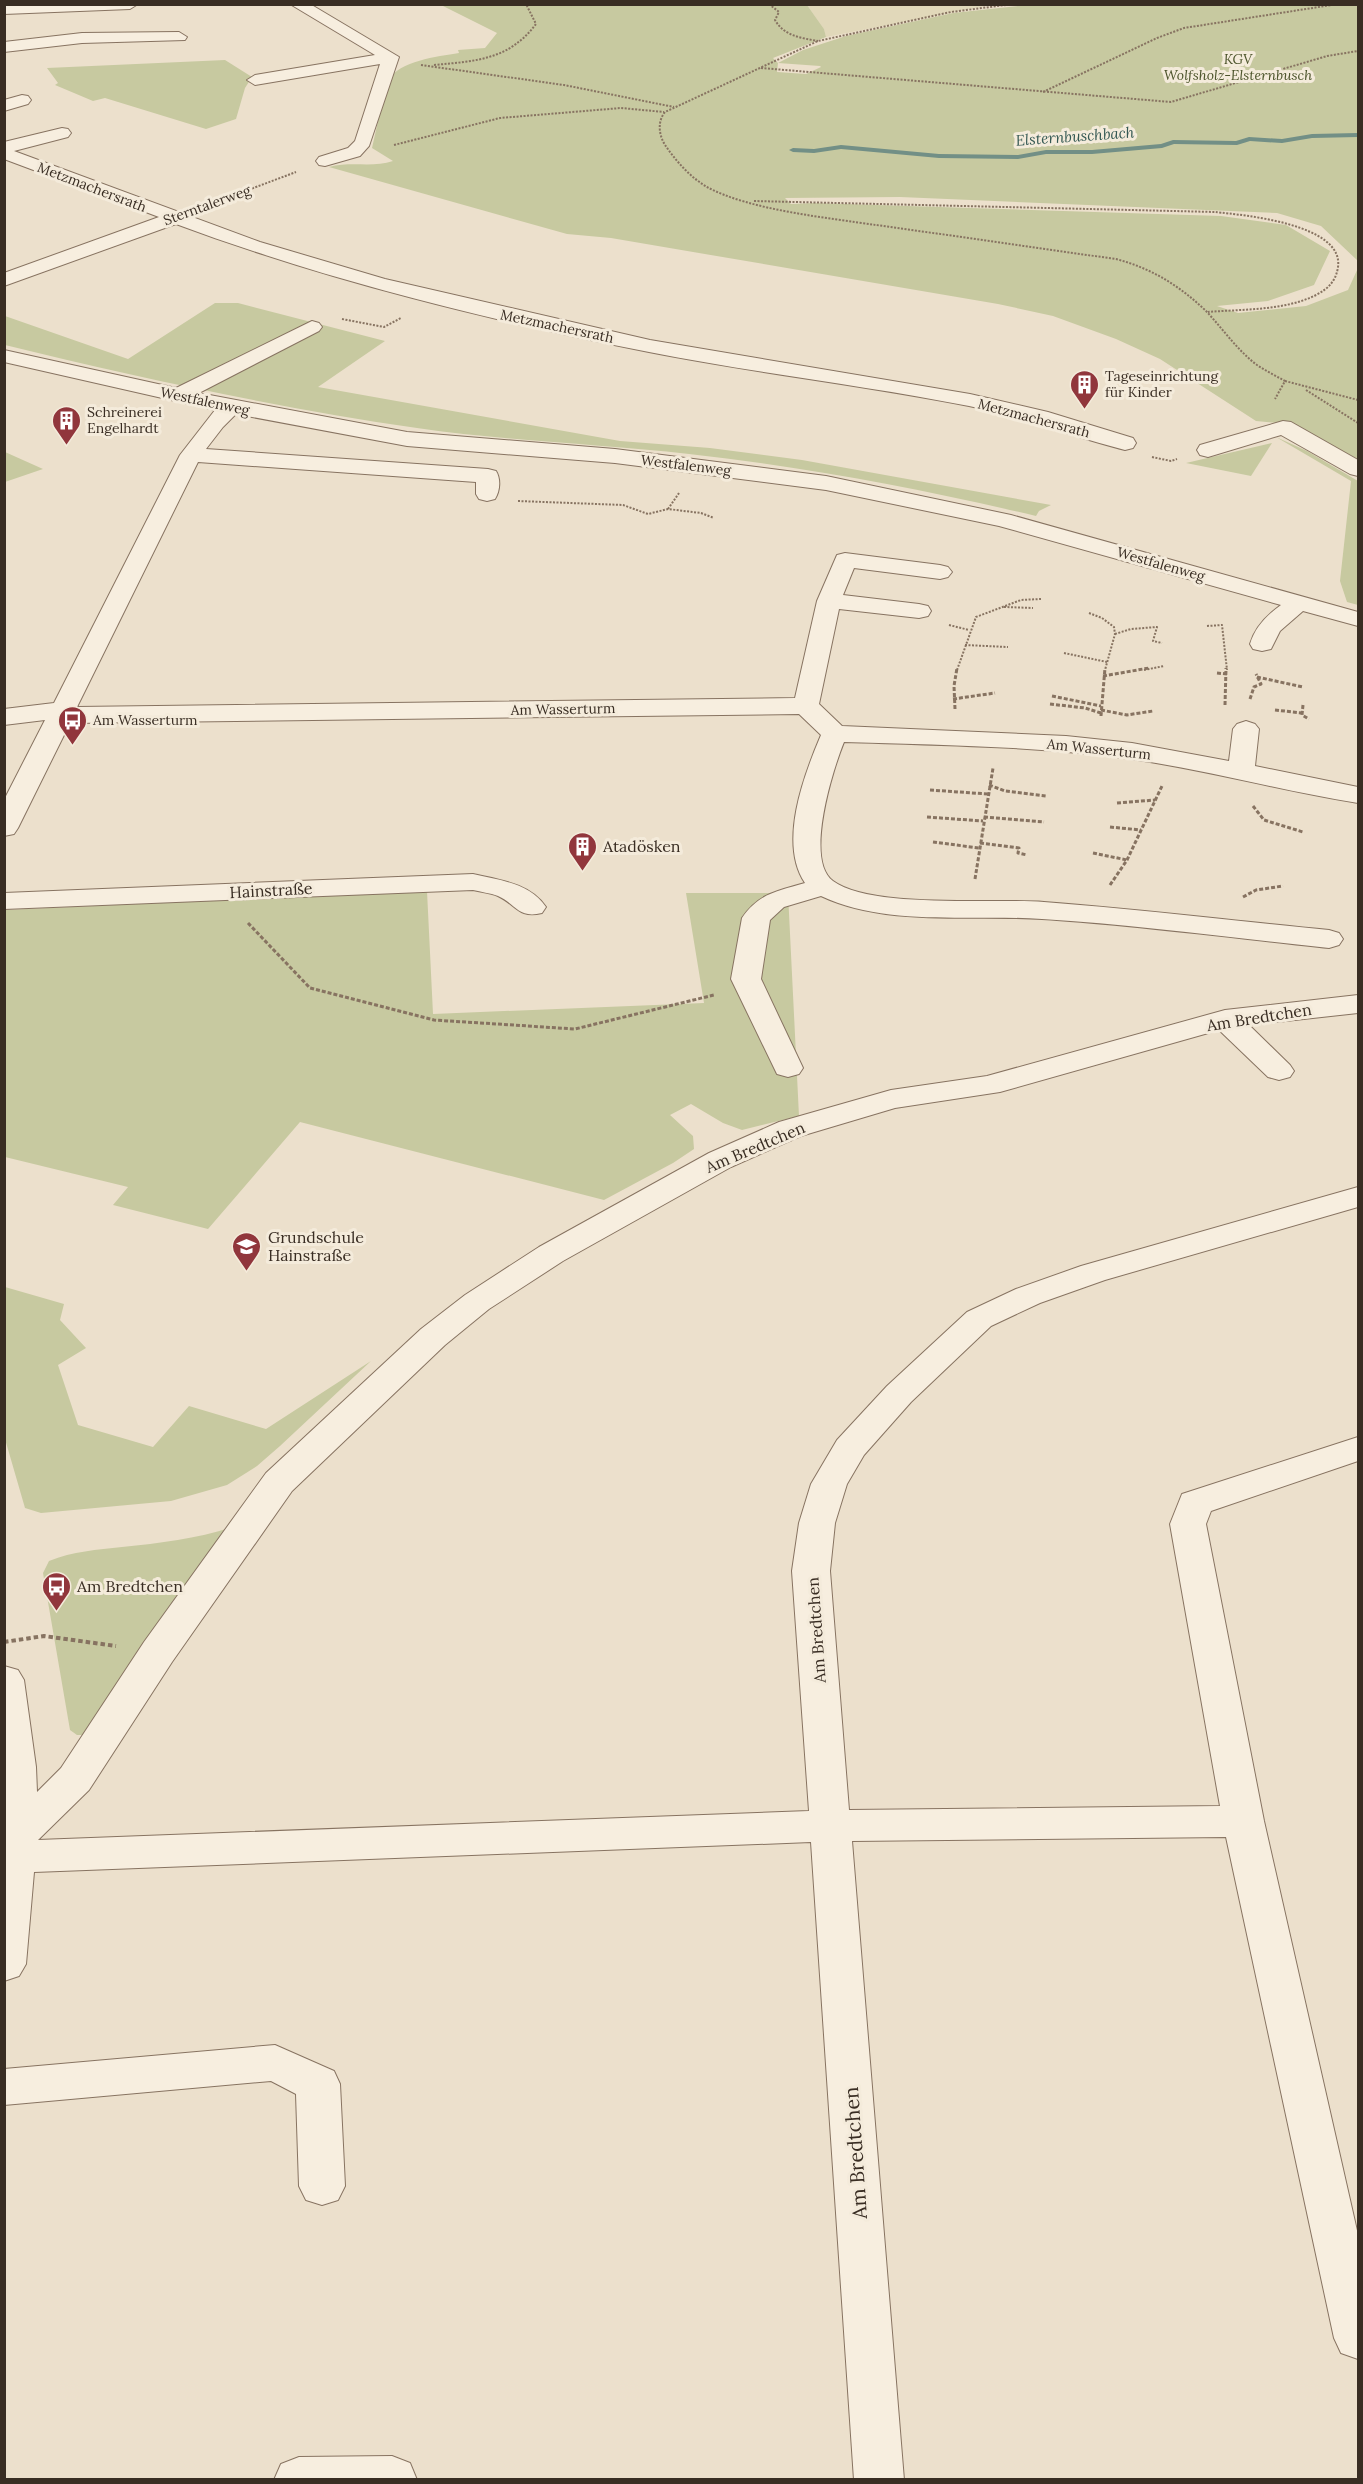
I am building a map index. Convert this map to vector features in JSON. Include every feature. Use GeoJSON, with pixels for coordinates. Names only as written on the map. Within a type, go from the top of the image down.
{"type":"FeatureCollection","features":[{"type":"Feature","properties":{"kind":"street"},"geometry":{"type":"LineString","coordinates":[[4,9],[130,4]]}},
{"type":"Feature","properties":{"kind":"street"},"geometry":{"type":"LineString","coordinates":[[298,4],[391,57]]}},
{"type":"Feature","properties":{"kind":"street"},"geometry":{"type":"LineString","coordinates":[[76,7],[102,36]]}},
{"type":"Feature","properties":{"kind":"street"},"geometry":{"type":"LineString","coordinates":[[4,47],[102,36],[129,39],[179,37]]}},
{"type":"Feature","properties":{"kind":"street"},"geometry":{"type":"LineString","coordinates":[[255,80],[391,57]]}},
{"type":"Feature","properties":{"kind":"street"},"geometry":{"type":"LineString","coordinates":[[325,161],[354,152],[363,142],[391,57]]}},
{"type":"Feature","properties":{"kind":"street"},"geometry":{"type":"LineString","coordinates":[[4,106],[22,100]]}},
{"type":"Feature","properties":{"kind":"street","name":"Metzmachersrath"},"geometry":{"type":"LineString","coordinates":[[4,148],[62,132]]}},
{"type":"Feature","properties":{"kind":"street","name":"Metzmachersrath"},"geometry":{"type":"LineString","coordinates":[[4,133],[26,143]]}},
{"type":"Feature","properties":{"kind":"street","name":"Metzmachersrath"},"geometry":{"type":"LineString","coordinates":[[4,153],[254,246],[379,284],[505,314],[749,364],[970,400],[1040,417],[1125,443]]}},
{"type":"Feature","properties":{"kind":"street","name":"Sterntalerweg"},"geometry":{"type":"LineString","coordinates":[[4,280],[174,218]]}},
{"type":"Feature","properties":{"kind":"street"},"geometry":{"type":"LineString","coordinates":[[179,395],[312,327]]}},
{"type":"Feature","properties":{"kind":"street","name":"Westfalenweg"},"geometry":{"type":"LineString","coordinates":[[4,356],[231,407],[407,439],[615,456],[826,483],[1003,520],[1359,619]]}},
{"type":"Feature","properties":{"kind":"street"},"geometry":{"type":"LineString","coordinates":[[4,828],[194,450],[215,422],[231,407]]}},
{"type":"Feature","properties":{"kind":"street"},"geometry":{"type":"LineString","coordinates":[[194,450],[237,435],[326,424]]}},
{"type":"Feature","properties":{"kind":"street"},"geometry":{"type":"LineString","coordinates":[[1208,450],[1283,427],[1359,469]]}},
{"type":"Feature","properties":{"kind":"street"},"geometry":{"type":"LineString","coordinates":[[194,450],[488,476],[487,494]]}},
{"type":"Feature","properties":{"kind":"street"},"geometry":{"type":"LineString","coordinates":[[940,572],[845,560],[829,601],[806,706],[835,734],[823,759],[812,803],[807,848],[812,872],[823,887],[849,899],[884,906],[1088,914],[1329,939]]}},
{"type":"Feature","properties":{"kind":"street"},"geometry":{"type":"LineString","coordinates":[[829,601],[919,611]]}},
{"type":"Feature","properties":{"kind":"street"},"geometry":{"type":"LineString","coordinates":[[1262,644],[1263,636],[1271,625],[1299,603]]}},
{"type":"Feature","properties":{"kind":"street","name":"Am Wasserturm"},"geometry":{"type":"LineString","coordinates":[[4,717],[63,712],[806,706]]}},
{"type":"Feature","properties":{"kind":"street"},"geometry":{"type":"LineString","coordinates":[[1241,772],[1246,729]]}},
{"type":"Feature","properties":{"kind":"street","name":"Am Wasserturm"},"geometry":{"type":"LineString","coordinates":[[835,734],[962,738],[1098,747],[1187,760],[1359,795]]}},
{"type":"Feature","properties":{"kind":"street","name":"Hainstraße"},"geometry":{"type":"LineString","coordinates":[[4,901],[473,882],[508,890],[532,907]]}},
{"type":"Feature","properties":{"kind":"street"},"geometry":{"type":"LineString","coordinates":[[788,1068],[746,979],[756,918],[774,901],[823,887]]}},
{"type":"Feature","properties":{"kind":"street","name":"Am Bredtchen"},"geometry":{"type":"LineString","coordinates":[[16,1847],[75,1779],[158,1652],[279,1482],[433,1337],[477,1302],[551,1254],[720,1160],[790,1129],[891,1099],[988,1085],[1225,1018],[1359,1004]]}},
{"type":"Feature","properties":{"kind":"street"},"geometry":{"type":"LineString","coordinates":[[1225,1018],[1280,1071]]}},
{"type":"Feature","properties":{"kind":"street","name":"Am Bredtchen"},"geometry":{"type":"LineString","coordinates":[[879,2480],[811,1571],[817,1523],[829,1484],[850,1448],[899,1394],[979,1319],[1028,1296],[1093,1273],[1359,1197]]}},
{"type":"Feature","properties":{"kind":"street"},"geometry":{"type":"LineString","coordinates":[[1359,1449],[1195,1503],[1188,1524],[1243,1821],[1359,2338]]}},
{"type":"Feature","properties":{"kind":"street"},"geometry":{"type":"LineString","coordinates":[[4,1680],[16,1767],[16,1847],[4,1964]]}},
{"type":"Feature","properties":{"kind":"street"},"geometry":{"type":"LineString","coordinates":[[16,1847],[831,1826],[1243,1821]]}},
{"type":"Feature","properties":{"kind":"street"},"geometry":{"type":"LineString","coordinates":[[4,2087],[275,2063],[318,2084],[322,2186]]}},
{"type":"Feature","properties":{"kind":"street"},"geometry":{"type":"LineString","coordinates":[[299,2480],[392,2479]]}},
{"type":"Feature","properties":{"kind":"path"},"geometry":{"type":"LineString","coordinates":[[428,65],[482,58],[511,51],[536,24],[526,4]]}},
{"type":"Feature","properties":{"kind":"path"},"geometry":{"type":"LineString","coordinates":[[769,4],[779,12],[775,20],[779,27],[793,35],[818,41]]}},
{"type":"Feature","properties":{"kind":"path"},"geometry":{"type":"LineString","coordinates":[[1013,4],[951,12],[818,41],[665,112],[660,118],[660,137],[672,155],[690,174],[708,187],[747,201],[813,216],[1116,259],[1160,274],[1207,312],[1223,332],[1256,364],[1285,381],[1303,388],[1359,400]]}},
{"type":"Feature","properties":{"kind":"path"},"geometry":{"type":"LineString","coordinates":[[1042,92],[1157,38],[1184,28],[1338,4]]}},
{"type":"Feature","properties":{"kind":"path"},"geometry":{"type":"LineString","coordinates":[[761,68],[1042,92],[1180,101],[1327,56],[1359,51]]}},
{"type":"Feature","properties":{"kind":"path"},"geometry":{"type":"LineString","coordinates":[[391,57],[413,64],[564,85],[674,107]]}},
{"type":"Feature","properties":{"kind":"path"},"geometry":{"type":"LineString","coordinates":[[354,152],[373,150],[500,118],[621,108],[665,112]]}},
{"type":"Feature","properties":{"kind":"path","name":"Sterntalerweg"},"geometry":{"type":"LineString","coordinates":[[174,218],[296,172]]}},
{"type":"Feature","properties":{"kind":"path"},"geometry":{"type":"LineString","coordinates":[[747,201],[842,201],[1222,213],[1266,219],[1313,233],[1331,244],[1338,256],[1338,271],[1329,288],[1307,298],[1281,304],[1207,312]]}},
{"type":"Feature","properties":{"kind":"path"},"geometry":{"type":"LineString","coordinates":[[312,327],[346,318],[384,327],[401,318]]}},
{"type":"Feature","properties":{"kind":"path"},"geometry":{"type":"LineString","coordinates":[[1283,427],[1273,418],[1271,406],[1285,381]]}},
{"type":"Feature","properties":{"kind":"path"},"geometry":{"type":"LineString","coordinates":[[1303,388],[1359,423]]}},
{"type":"Feature","properties":{"kind":"path"},"geometry":{"type":"LineString","coordinates":[[1125,443],[1155,458],[1171,460],[1208,450]]}},
{"type":"Feature","properties":{"kind":"path"},"geometry":{"type":"LineString","coordinates":[[487,494],[500,500],[623,505],[648,514],[668,509],[701,513],[714,518]]}},
{"type":"Feature","properties":{"kind":"path"},"geometry":{"type":"LineString","coordinates":[[962,738],[953,699],[956,673],[964,645],[976,617],[1021,600],[1041,599]]}},
{"type":"Feature","properties":{"kind":"path"},"geometry":{"type":"LineString","coordinates":[[999,607],[1034,608]]}},
{"type":"Feature","properties":{"kind":"path"},"geometry":{"type":"LineString","coordinates":[[1089,613],[1102,618],[1114,627],[1115,634],[1102,676],[1098,747]]}},
{"type":"Feature","properties":{"kind":"path"},"geometry":{"type":"LineString","coordinates":[[1088,914],[1127,860],[1155,800],[1225,707],[1227,674],[1222,624],[1207,626]]}},
{"type":"Feature","properties":{"kind":"path"},"geometry":{"type":"LineString","coordinates":[[1157,627],[1153,641],[1162,643]]}},
{"type":"Feature","properties":{"kind":"path"},"geometry":{"type":"LineString","coordinates":[[1115,634],[1131,629],[1164,628]]}},
{"type":"Feature","properties":{"kind":"path"},"geometry":{"type":"LineString","coordinates":[[964,645],[1008,647]]}},
{"type":"Feature","properties":{"kind":"path"},"geometry":{"type":"LineString","coordinates":[[1064,653],[1107,662]]}},
{"type":"Feature","properties":{"kind":"path"},"geometry":{"type":"LineString","coordinates":[[1102,676],[1164,666]]}},
{"type":"Feature","properties":{"kind":"path"},"geometry":{"type":"LineString","coordinates":[[1246,729],[1251,692],[1254,687],[1261,684],[1253,669]]}},
{"type":"Feature","properties":{"kind":"path"},"geometry":{"type":"LineString","coordinates":[[1217,673],[1227,674]]}},
{"type":"Feature","properties":{"kind":"path"},"geometry":{"type":"LineString","coordinates":[[1257,677],[1303,687]]}},
{"type":"Feature","properties":{"kind":"path"},"geometry":{"type":"LineString","coordinates":[[953,699],[995,693]]}},
{"type":"Feature","properties":{"kind":"path"},"geometry":{"type":"LineString","coordinates":[[1052,696],[1101,710]]}},
{"type":"Feature","properties":{"kind":"path"},"geometry":{"type":"LineString","coordinates":[[1050,704],[1127,715],[1154,711]]}},
{"type":"Feature","properties":{"kind":"path"},"geometry":{"type":"LineString","coordinates":[[1303,705],[1302,715],[1309,719]]}},
{"type":"Feature","properties":{"kind":"path"},"geometry":{"type":"LineString","coordinates":[[971,908],[994,763]]}},
{"type":"Feature","properties":{"kind":"path"},"geometry":{"type":"LineString","coordinates":[[989,785],[1005,791],[1046,796]]}},
{"type":"Feature","properties":{"kind":"path"},"geometry":{"type":"LineString","coordinates":[[930,790],[988,794]]}},
{"type":"Feature","properties":{"kind":"path"},"geometry":{"type":"LineString","coordinates":[[1117,803],[1155,800]]}},
{"type":"Feature","properties":{"kind":"path"},"geometry":{"type":"LineString","coordinates":[[927,817],[1044,822]]}},
{"type":"Feature","properties":{"kind":"path"},"geometry":{"type":"LineString","coordinates":[[1110,827],[1141,830]]}},
{"type":"Feature","properties":{"kind":"path"},"geometry":{"type":"LineString","coordinates":[[933,842],[979,848]]}},
{"type":"Feature","properties":{"kind":"path"},"geometry":{"type":"LineString","coordinates":[[980,843],[1019,848],[1018,853],[1027,855]]}},
{"type":"Feature","properties":{"kind":"path"},"geometry":{"type":"LineString","coordinates":[[1093,853],[1127,860]]}},
{"type":"Feature","properties":{"kind":"path"},"geometry":{"type":"LineString","coordinates":[[218,892],[310,988],[434,1020],[575,1029],[716,994],[746,979]]}},
{"type":"Feature","properties":{"kind":"path"},"geometry":{"type":"LineString","coordinates":[[4,1642],[44,1635],[158,1652]]}},
{"type":"Feature","properties":{"kind":"shaded area"},"geometry":{"type":"Polygon","coordinates":[[[807,5],[991,5],[826,37],[824,29],[807,5]]]}},
{"type":"Feature","properties":{"kind":"green space","name":"KGV Wolfsholz-Elsternbusch"},"geometry":{"type":"Polygon","coordinates":[[[441,5],[807,5],[824,29],[826,37],[773,58],[778,63],[803,50],[846,36],[953,13],[1026,5],[1358,5],[1358,261],[1321,226],[1277,213],[900,197],[785,198],[791,204],[1221,216],[1286,225],[1330,251],[1314,285],[1268,301],[1217,306],[1238,313],[1306,306],[1348,290],[1358,268],[1358,459],[1289,424],[1256,421],[1160,359],[1116,339],[1053,316],[998,304],[611,238],[567,234],[329,167],[393,161],[372,148],[387,81],[401,68],[410,64],[459,53],[458,50],[485,48],[497,33],[441,5]],[[778,63],[777,72],[806,74],[820,66],[778,63]]]}},
{"type":"Feature","properties":{"kind":"green space"},"geometry":{"type":"Polygon","coordinates":[[[225,60],[252,77],[245,88],[236,119],[206,129],[105,98],[93,101],[55,85],[58,83],[47,68],[225,60]]]}},
{"type":"Feature","properties":{"kind":"green space"},"geometry":{"type":"Polygon","coordinates":[[[215,303],[238,303],[385,341],[318,387],[620,441],[710,448],[802,460],[1051,505],[1039,511],[1036,516],[907,488],[777,465],[689,454],[417,428],[210,391],[5,345],[5,316],[128,359],[215,303]]]}},
{"type":"Feature","properties":{"kind":"green space"},"geometry":{"type":"Polygon","coordinates":[[[1276,437],[1307,451],[1358,481],[1358,605],[1347,602],[1340,581],[1351,481],[1276,437]]]}},
{"type":"Feature","properties":{"kind":"green space"},"geometry":{"type":"Polygon","coordinates":[[[1272,443],[1251,476],[1186,463],[1272,443]]]}},
{"type":"Feature","properties":{"kind":"green space"},"geometry":{"type":"Polygon","coordinates":[[[5,452],[43,469],[5,482],[5,452]]]}},
{"type":"Feature","properties":{"kind":"green space"},"geometry":{"type":"Polygon","coordinates":[[[427,891],[433,1014],[704,1003],[686,893],[788,893],[799,1116],[742,1130],[723,1123],[691,1104],[670,1115],[693,1136],[694,1149],[673,1163],[604,1200],[300,1122],[208,1229],[113,1205],[128,1187],[5,1157],[4,910],[427,891]]]}},
{"type":"Feature","properties":{"kind":"green space"},"geometry":{"type":"Polygon","coordinates":[[[5,1287],[64,1304],[60,1320],[86,1348],[58,1365],[78,1425],[153,1447],[189,1406],[266,1429],[371,1361],[257,1466],[227,1485],[171,1501],[41,1513],[25,1508],[5,1439],[5,1287]]]}},
{"type":"Feature","properties":{"kind":"green space"},"geometry":{"type":"Polygon","coordinates":[[[232,1527],[88,1735],[77,1735],[70,1730],[43,1573],[49,1561],[94,1550],[205,1535],[232,1527]]]}},
{"type":"Feature","properties":{"kind":"waterway","name":"Elsternbuschbach"},"geometry":{"type":"LineString","coordinates":[[793,150],[814,151],[841,147],[939,156],[1018,157],[1046,152],[1092,152],[1162,146],[1173,142],[1237,143],[1249,139],[1282,141],[1312,136],[1358,135]]}},
{"type":"Feature","properties":{"kind":"place","name":"Tageseinrichtung für Kinder"},"geometry":{"type":"Point","coordinates":[1084,410]}},
{"type":"Feature","properties":{"kind":"place","name":"Schreinerei Engelhardt"},"geometry":{"type":"Point","coordinates":[66,446]}},
{"type":"Feature","properties":{"kind":"place","name":"Am Wasserturm"},"geometry":{"type":"Point","coordinates":[72,746]}},
{"type":"Feature","properties":{"kind":"place","name":"Atadösken"},"geometry":{"type":"Point","coordinates":[582,872]}},
{"type":"Feature","properties":{"kind":"place","name":"Grundschule Hainstraße"},"geometry":{"type":"Point","coordinates":[247,1272]}},
{"type":"Feature","properties":{"kind":"place","name":"Am Bredtchen"},"geometry":{"type":"Point","coordinates":[56,1612]}}]}
